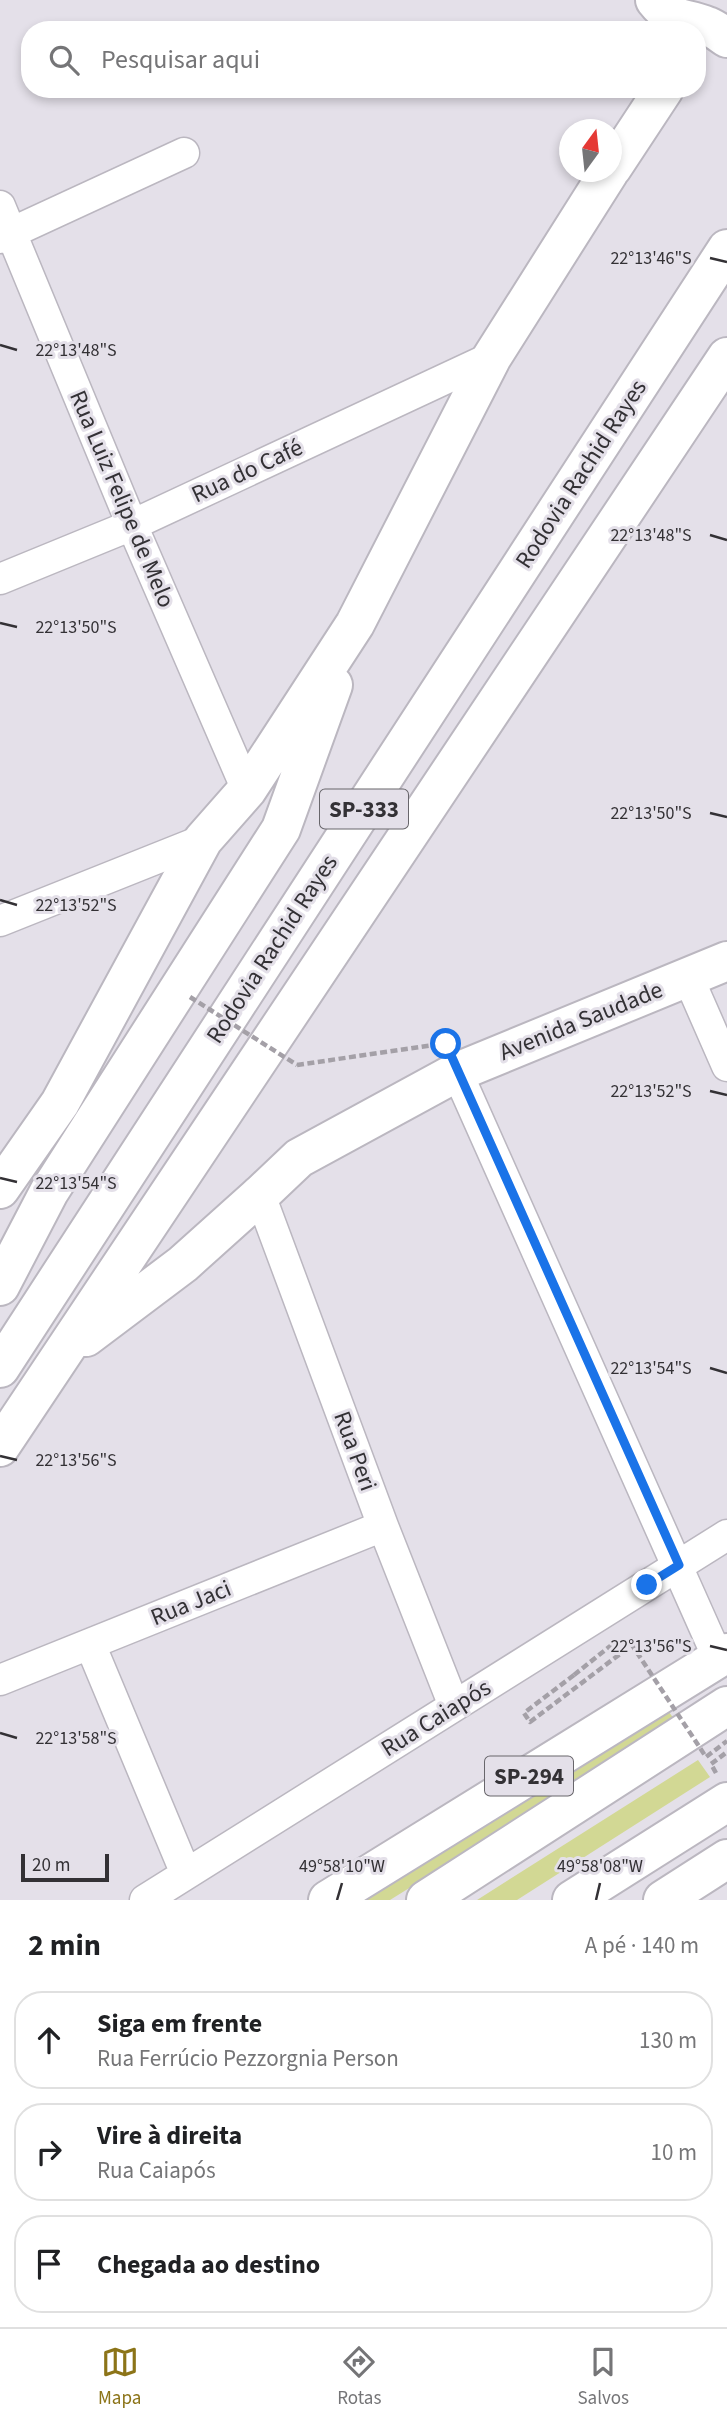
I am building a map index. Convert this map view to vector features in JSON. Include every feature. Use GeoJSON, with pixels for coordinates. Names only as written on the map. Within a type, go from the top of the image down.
{"type":"FeatureCollection","features":[{"type":"Feature","properties":{"kind":"main road"},"geometry":{"type":"LineString","coordinates":[[642,0],[646,21]]}},
{"type":"Feature","properties":{"kind":"main road"},"geometry":{"type":"LineString","coordinates":[[655,0],[664,10],[686,21]]}},
{"type":"Feature","properties":{"kind":"main road"},"geometry":{"type":"LineString","coordinates":[[622,144],[638,98]]}},
{"type":"Feature","properties":{"kind":"main road"},"geometry":{"type":"LineString","coordinates":[[622,152],[658,98]]}},
{"type":"Feature","properties":{"kind":"main road"},"geometry":{"type":"LineString","coordinates":[[49,1192],[7,1180],[60,1103],[203,840],[247,790],[355,624],[492,357],[602,182]]}},
{"type":"Feature","properties":{"kind":"main road","name":"Rodovia Rachid Rayes"},"geometry":{"type":"LineString","coordinates":[[0,1368],[727,250]]}},
{"type":"Feature","properties":{"kind":"main road","name":"Rodovia Rachid Rayes"},"geometry":{"type":"LineString","coordinates":[[0,1447],[727,357]]}},
{"type":"Feature","properties":{"kind":"main road"},"geometry":{"type":"LineString","coordinates":[[0,1286],[49,1192],[281,829],[355,624]]}},
{"type":"Feature","properties":{"kind":"main road","name":"Avenida Saudade"},"geometry":{"type":"LineString","coordinates":[[62,1355],[183,1264],[299,1158],[457,1072],[727,961]]}},
{"type":"Feature","properties":{"kind":"main road","name":"SP-294"},"geometry":{"type":"LineString","coordinates":[[329,1899],[723,1656]]}},
{"type":"Feature","properties":{"kind":"main road","name":"SP-294"},"geometry":{"type":"LineString","coordinates":[[426,1900],[727,1706]]}},
{"type":"Feature","properties":{"kind":"main road"},"geometry":{"type":"LineString","coordinates":[[572,1900],[727,1802]]}},
{"type":"Feature","properties":{"kind":"main road"},"geometry":{"type":"LineString","coordinates":[[663,1900],[727,1859]]}},
{"type":"Feature","properties":{"kind":"street"},"geometry":{"type":"LineString","coordinates":[[4,225],[184,153]]}},
{"type":"Feature","properties":{"kind":"street","name":"Rua Luiz Felipe de Melo"},"geometry":{"type":"LineString","coordinates":[[4,225],[247,790]]}},
{"type":"Feature","properties":{"kind":"street","name":"Rua do Café"},"geometry":{"type":"LineString","coordinates":[[0,579],[132,525],[492,357]]}},
{"type":"Feature","properties":{"kind":"street"},"geometry":{"type":"LineString","coordinates":[[0,921],[203,840]]}},
{"type":"Feature","properties":{"kind":"street"},"geometry":{"type":"LineString","coordinates":[[688,977],[727,1066]]}},
{"type":"Feature","properties":{"kind":"street"},"geometry":{"type":"LineString","coordinates":[[457,1072],[679,1565],[723,1656]]}},
{"type":"Feature","properties":{"kind":"street","name":"Rua Peri"},"geometry":{"type":"LineString","coordinates":[[260,1195],[383,1527],[454,1706]]}},
{"type":"Feature","properties":{"kind":"street","name":"Rua Jaci"},"geometry":{"type":"LineString","coordinates":[[0,1680],[383,1527]]}},
{"type":"Feature","properties":{"kind":"street","name":"Rua Caiapós"},"geometry":{"type":"LineString","coordinates":[[145,1900],[727,1535]]}},
{"type":"Feature","properties":{"kind":"street"},"geometry":{"type":"LineString","coordinates":[[90,1644],[187,1874]]}},
{"type":"Feature","properties":{"kind":"path"},"geometry":{"type":"LineString","coordinates":[[190,997],[297,1065],[446,1044],[457,1072]]}},
{"type":"Feature","properties":{"kind":"path"},"geometry":{"type":"LineString","coordinates":[[574,1675],[524,1713],[530,1722],[632,1645],[706,1757],[727,1741]]}},
{"type":"Feature","properties":{"kind":"path"},"geometry":{"type":"LineString","coordinates":[[711,1764],[727,1752]]}},
{"type":"Feature","properties":{"kind":"green space"},"geometry":{"type":"Polygon","coordinates":[[[667,1709],[676,1722],[390,1900],[364,1900],[667,1709]]]}},
{"type":"Feature","properties":{"kind":"green space"},"geometry":{"type":"Polygon","coordinates":[[[698,1760],[710,1777],[517,1900],[477,1900],[698,1760]]]}},
{"type":"Feature","properties":{"kind":"route"},"geometry":{"type":"LineString","coordinates":[[446,1044],[679,1565],[647,1585]]}}]}
